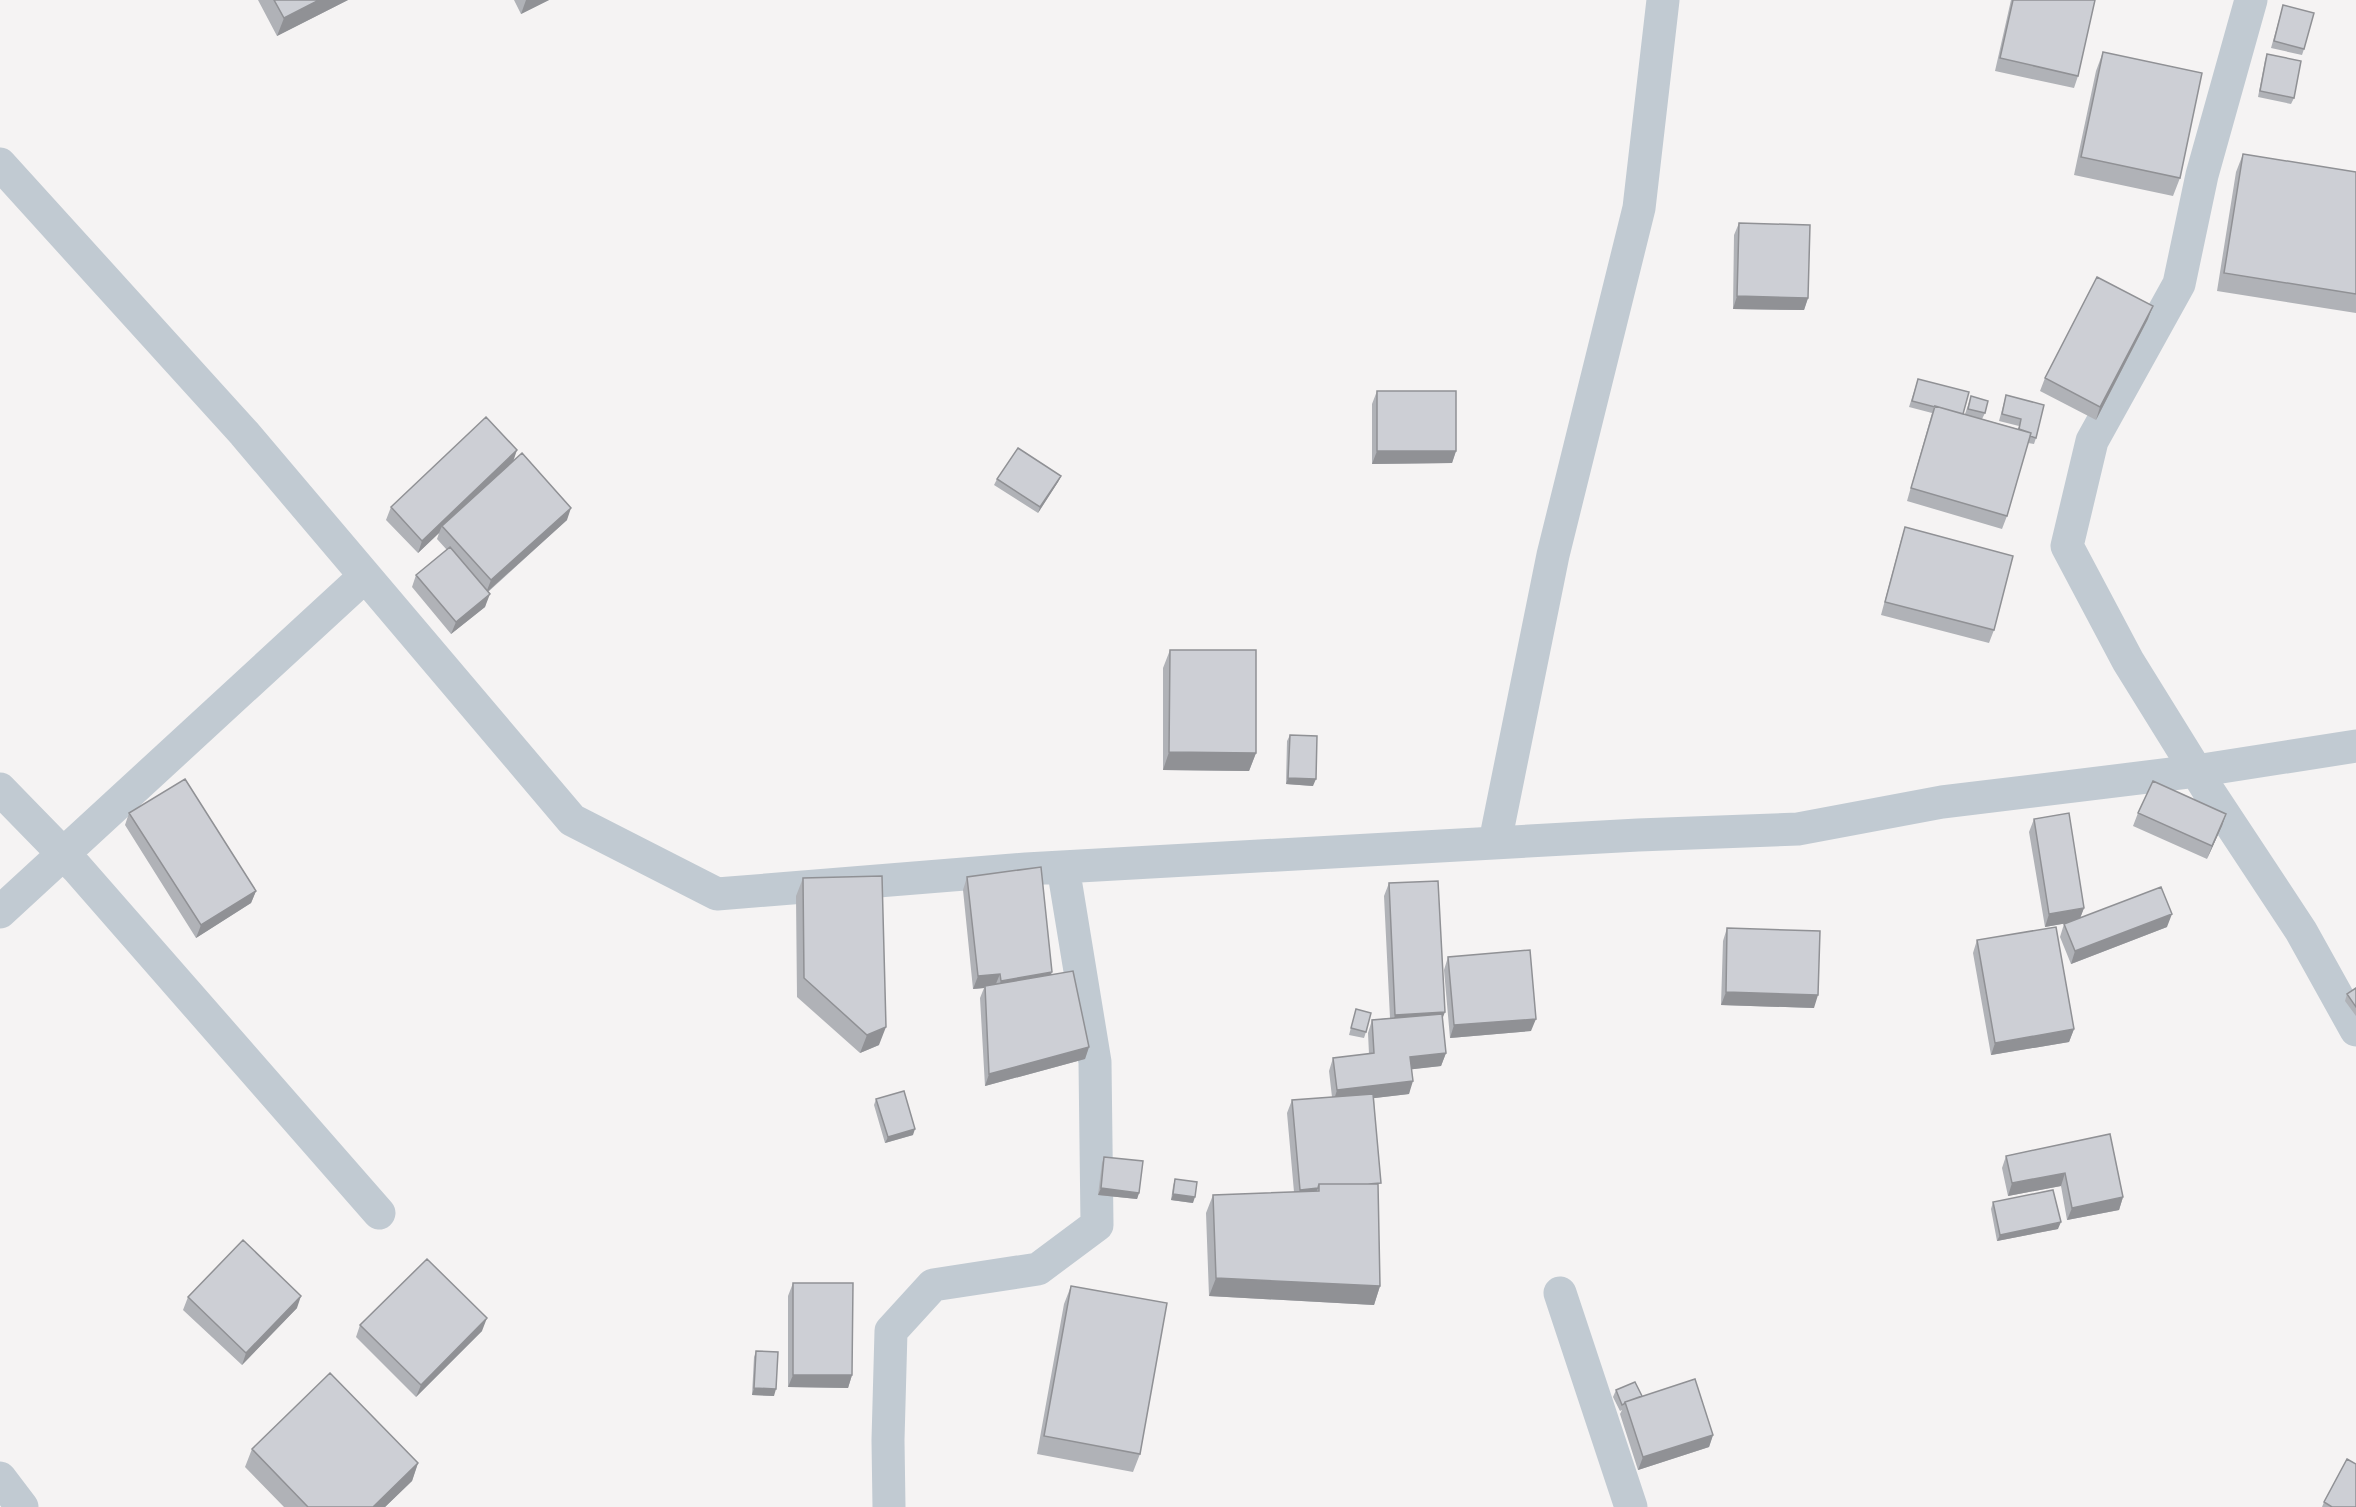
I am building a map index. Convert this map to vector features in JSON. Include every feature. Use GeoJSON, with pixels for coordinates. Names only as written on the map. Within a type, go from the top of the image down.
{"type":"FeatureCollection","features":[{"type":"Feature","properties":{"kind":"street"},"geometry":{"type":"LineString","coordinates":[[1495,842],[1553,555],[1639,208],[1663,0]]}},
{"type":"Feature","properties":{"kind":"street"},"geometry":{"type":"LineString","coordinates":[[2251,0],[2202,175],[2179,284],[2092,441],[2067,546],[2127,661],[2301,931],[2356,1030]]}},
{"type":"Feature","properties":{"kind":"street"},"geometry":{"type":"LineString","coordinates":[[0,164],[244,433],[572,820],[717,894],[1063,867],[1495,842],[1798,829],[1942,802],[2196,771],[2356,746]]}},
{"type":"Feature","properties":{"kind":"street"},"geometry":{"type":"LineString","coordinates":[[0,912],[65,855],[364,577]]}},
{"type":"Feature","properties":{"kind":"street"},"geometry":{"type":"LineString","coordinates":[[0,789],[65,855],[379,1213]]}},
{"type":"Feature","properties":{"kind":"street"},"geometry":{"type":"LineString","coordinates":[[889,1507],[891,1331],[933,1285],[1038,1269],[1097,1225],[1095,1062],[1063,867]]}},
{"type":"Feature","properties":{"kind":"street"},"geometry":{"type":"LineString","coordinates":[[1560,1293],[1631,1507]]}},
{"type":"Feature","properties":{"kind":"building"},"geometry":{"type":"Polygon","coordinates":[[[274,0],[319,0],[284,18],[274,0]]]}},
{"type":"Feature","properties":{"kind":"building"},"geometry":{"type":"Polygon","coordinates":[[[2013,0],[2095,0],[2078,76],[2000,58],[2013,0]]]}},
{"type":"Feature","properties":{"kind":"building"},"geometry":{"type":"Polygon","coordinates":[[[2283,5],[2314,13],[2304,49],[2274,41],[2283,5]]]}},
{"type":"Feature","properties":{"kind":"building"},"geometry":{"type":"Polygon","coordinates":[[[2103,52],[2202,73],[2180,178],[2081,157],[2103,52]]]}},
{"type":"Feature","properties":{"kind":"building"},"geometry":{"type":"Polygon","coordinates":[[[2267,54],[2301,61],[2294,98],[2260,91],[2267,54]]]}},
{"type":"Feature","properties":{"kind":"building"},"geometry":{"type":"Polygon","coordinates":[[[2243,154],[2356,172],[2356,294],[2224,273],[2243,154]]]}},
{"type":"Feature","properties":{"kind":"building"},"geometry":{"type":"Polygon","coordinates":[[[1739,223],[1810,225],[1808,298],[1737,296],[1739,223]]]}},
{"type":"Feature","properties":{"kind":"building"},"geometry":{"type":"Polygon","coordinates":[[[2097,277],[2153,306],[2100,407],[2045,378],[2097,277]]]}},
{"type":"Feature","properties":{"kind":"building"},"geometry":{"type":"Polygon","coordinates":[[[1918,379],[1969,392],[1963,414],[1912,401],[1918,379]]]}},
{"type":"Feature","properties":{"kind":"building"},"geometry":{"type":"Polygon","coordinates":[[[1377,391],[1456,391],[1456,451],[1377,451],[1377,391]]]}},
{"type":"Feature","properties":{"kind":"building"},"geometry":{"type":"Polygon","coordinates":[[[2006,395],[2044,405],[2036,438],[2030,436],[2031,433],[2019,429],[2021,419],[2002,414],[2006,395]]]}},
{"type":"Feature","properties":{"kind":"building"},"geometry":{"type":"Polygon","coordinates":[[[1971,396],[1988,401],[1985,413],[1968,409],[1971,396]]]}},
{"type":"Feature","properties":{"kind":"building"},"geometry":{"type":"Polygon","coordinates":[[[1935,406],[2031,433],[2007,516],[1911,488],[1935,406]]]}},
{"type":"Feature","properties":{"kind":"building"},"geometry":{"type":"Polygon","coordinates":[[[486,417],[517,450],[422,541],[391,507],[486,417]]]}},
{"type":"Feature","properties":{"kind":"building"},"geometry":{"type":"Polygon","coordinates":[[[1018,448],[1061,476],[1040,507],[997,479],[1018,448]]]}},
{"type":"Feature","properties":{"kind":"building"},"geometry":{"type":"Polygon","coordinates":[[[522,453],[571,508],[491,580],[442,526],[522,453]]]}},
{"type":"Feature","properties":{"kind":"building"},"geometry":{"type":"Polygon","coordinates":[[[1905,527],[2013,556],[1994,630],[1885,602],[1905,527]]]}},
{"type":"Feature","properties":{"kind":"building"},"geometry":{"type":"Polygon","coordinates":[[[450,547],[490,594],[456,622],[416,575],[450,547]]]}},
{"type":"Feature","properties":{"kind":"building"},"geometry":{"type":"Polygon","coordinates":[[[1170,650],[1256,650],[1256,753],[1169,752],[1170,650]]]}},
{"type":"Feature","properties":{"kind":"building"},"geometry":{"type":"Polygon","coordinates":[[[1290,735],[1317,736],[1316,779],[1288,778],[1290,735]]]}},
{"type":"Feature","properties":{"kind":"building"},"geometry":{"type":"Polygon","coordinates":[[[185,779],[256,891],[201,925],[129,813],[185,779]]]}},
{"type":"Feature","properties":{"kind":"building"},"geometry":{"type":"Polygon","coordinates":[[[2153,781],[2226,814],[2212,846],[2138,813],[2153,781]]]}},
{"type":"Feature","properties":{"kind":"building"},"geometry":{"type":"Polygon","coordinates":[[[2069,813],[2084,908],[2049,914],[2034,819],[2069,813]]]}},
{"type":"Feature","properties":{"kind":"building"},"geometry":{"type":"Polygon","coordinates":[[[1041,867],[1052,972],[1001,981],[1000,974],[978,976],[967,877],[1041,867]]]}},
{"type":"Feature","properties":{"kind":"building"},"geometry":{"type":"Polygon","coordinates":[[[882,876],[886,1027],[867,1035],[804,978],[803,878],[882,876]]]}},
{"type":"Feature","properties":{"kind":"building"},"geometry":{"type":"Polygon","coordinates":[[[1438,881],[1445,1012],[1395,1015],[1389,883],[1438,881]]]}},
{"type":"Feature","properties":{"kind":"building"},"geometry":{"type":"Polygon","coordinates":[[[2161,887],[2172,914],[2075,951],[2064,924],[2161,887]]]}},
{"type":"Feature","properties":{"kind":"building"},"geometry":{"type":"Polygon","coordinates":[[[2056,927],[2074,1029],[1995,1043],[1977,940],[2056,927]]]}},
{"type":"Feature","properties":{"kind":"building"},"geometry":{"type":"Polygon","coordinates":[[[1727,928],[1820,931],[1818,995],[1726,992],[1727,928]]]}},
{"type":"Feature","properties":{"kind":"building"},"geometry":{"type":"Polygon","coordinates":[[[1530,950],[1536,1019],[1454,1025],[1448,957],[1530,950]]]}},
{"type":"Feature","properties":{"kind":"building"},"geometry":{"type":"Polygon","coordinates":[[[1073,971],[1089,1047],[989,1074],[985,986],[1073,971]]]}},
{"type":"Feature","properties":{"kind":"building"},"geometry":{"type":"Polygon","coordinates":[[[2356,988],[2356,1007],[2347,994],[2356,988]]]}},
{"type":"Feature","properties":{"kind":"building"},"geometry":{"type":"Polygon","coordinates":[[[1356,1009],[1371,1013],[1366,1032],[1351,1028],[1356,1009]]]}},
{"type":"Feature","properties":{"kind":"building"},"geometry":{"type":"Polygon","coordinates":[[[1442,1014],[1446,1053],[1410,1057],[1413,1081],[1337,1090],[1333,1058],[1374,1053],[1372,1020],[1442,1014]]]}},
{"type":"Feature","properties":{"kind":"building"},"geometry":{"type":"Polygon","coordinates":[[[904,1091],[915,1129],[888,1137],[876,1099],[904,1091]]]}},
{"type":"Feature","properties":{"kind":"building"},"geometry":{"type":"Polygon","coordinates":[[[1373,1094],[1381,1183],[1319,1184],[1318,1188],[1300,1190],[1292,1100],[1373,1094]]]}},
{"type":"Feature","properties":{"kind":"building"},"geometry":{"type":"Polygon","coordinates":[[[2110,1134],[2123,1197],[2072,1208],[2065,1173],[2012,1183],[2006,1156],[2110,1134]]]}},
{"type":"Feature","properties":{"kind":"building"},"geometry":{"type":"Polygon","coordinates":[[[1104,1157],[1143,1161],[1139,1193],[1101,1188],[1104,1157]]]}},
{"type":"Feature","properties":{"kind":"building"},"geometry":{"type":"Polygon","coordinates":[[[1175,1179],[1197,1182],[1195,1197],[1173,1194],[1175,1179]]]}},
{"type":"Feature","properties":{"kind":"building"},"geometry":{"type":"Polygon","coordinates":[[[1319,1184],[1378,1184],[1380,1286],[1216,1278],[1213,1195],[1319,1191],[1319,1184]]]}},
{"type":"Feature","properties":{"kind":"building"},"geometry":{"type":"Polygon","coordinates":[[[2053,1190],[2061,1222],[2000,1235],[1993,1202],[2053,1190]]]}},
{"type":"Feature","properties":{"kind":"building"},"geometry":{"type":"Polygon","coordinates":[[[243,1240],[301,1296],[246,1353],[188,1297],[243,1240]]]}},
{"type":"Feature","properties":{"kind":"building"},"geometry":{"type":"Polygon","coordinates":[[[427,1259],[487,1318],[421,1385],[360,1325],[427,1259]]]}},
{"type":"Feature","properties":{"kind":"building"},"geometry":{"type":"Polygon","coordinates":[[[793,1283],[853,1283],[852,1375],[793,1375],[793,1283]]]}},
{"type":"Feature","properties":{"kind":"building"},"geometry":{"type":"Polygon","coordinates":[[[1071,1286],[1167,1303],[1140,1454],[1044,1436],[1071,1286]]]}},
{"type":"Feature","properties":{"kind":"building"},"geometry":{"type":"Polygon","coordinates":[[[756,1351],[778,1352],[776,1389],[754,1388],[756,1351]]]}},
{"type":"Feature","properties":{"kind":"building"},"geometry":{"type":"Polygon","coordinates":[[[330,1373],[418,1463],[373,1507],[308,1507],[252,1449],[330,1373]]]}},
{"type":"Feature","properties":{"kind":"building"},"geometry":{"type":"Polygon","coordinates":[[[1695,1379],[1713,1435],[1643,1457],[1625,1402],[1695,1379]]]}},
{"type":"Feature","properties":{"kind":"building"},"geometry":{"type":"Polygon","coordinates":[[[1635,1382],[1642,1396],[1622,1405],[1616,1390],[1635,1382]]]}},
{"type":"Feature","properties":{"kind":"building"},"geometry":{"type":"Polygon","coordinates":[[[2347,1459],[2356,1464],[2356,1507],[2332,1507],[2324,1502],[2347,1459]]]}}]}
